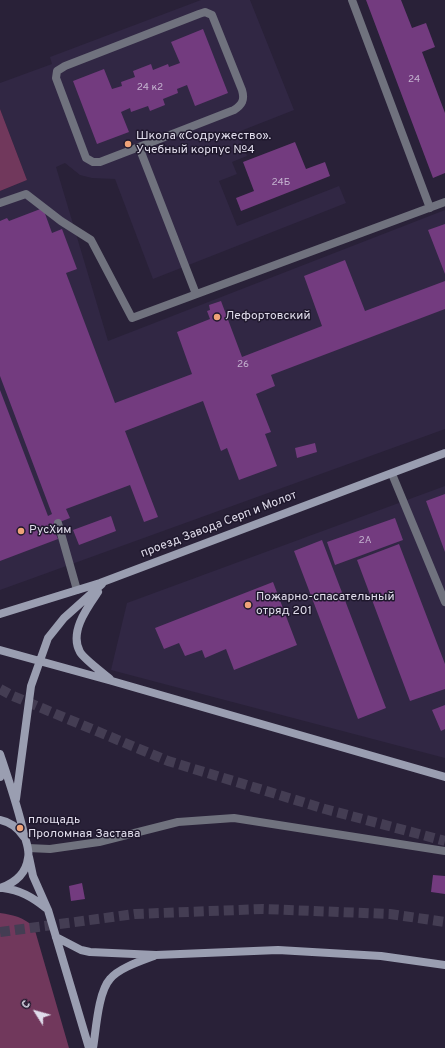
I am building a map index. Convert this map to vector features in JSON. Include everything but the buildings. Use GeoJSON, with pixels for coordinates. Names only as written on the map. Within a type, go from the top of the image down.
{"type":"FeatureCollection","features":[{"type":"Feature","properties":{"kind":"street","name":"проезд Завода Серп и Молот"},"geometry":{"type":"LineString","coordinates":[[0,614],[106,581],[445,454]]}},
{"type":"Feature","properties":{"kind":"street"},"geometry":{"type":"LineString","coordinates":[[16,799],[31,686],[48,638],[64,618],[106,581]]}},
{"type":"Feature","properties":{"kind":"street"},"geometry":{"type":"LineString","coordinates":[[106,581],[82,618],[77,637],[77,644],[80,652],[112,681]]}},
{"type":"Feature","properties":{"kind":"street"},"geometry":{"type":"LineString","coordinates":[[0,650],[445,777]]}},
{"type":"Feature","properties":{"kind":"street"},"geometry":{"type":"LineString","coordinates":[[0,754],[16,799],[33,876],[48,910],[90,1048]]}},
{"type":"Feature","properties":{"kind":"street"},"geometry":{"type":"LineString","coordinates":[[0,758],[0,777]]}},
{"type":"Feature","properties":{"kind":"street"},"geometry":{"type":"LineString","coordinates":[[0,820],[14,826],[21,832],[25,839]]}},
{"type":"Feature","properties":{"kind":"street"},"geometry":{"type":"LineString","coordinates":[[0,888],[9,885],[19,877],[27,866],[29,857]]}},
{"type":"Feature","properties":{"kind":"street"},"geometry":{"type":"LineString","coordinates":[[0,888],[13,889],[24,893],[48,910]]}},
{"type":"Feature","properties":{"kind":"street"},"geometry":{"type":"LineString","coordinates":[[56,937],[81,950],[156,955],[278,950],[381,956],[445,965]]}},
{"type":"Feature","properties":{"kind":"street"},"geometry":{"type":"LineString","coordinates":[[93,1048],[100,999],[109,979],[127,967],[156,955]]}},
{"type":"Feature","properties":{"kind":"lane"},"geometry":{"type":"LineString","coordinates":[[352,0],[430,208]]}},
{"type":"Feature","properties":{"kind":"lane"},"geometry":{"type":"LineString","coordinates":[[205,12],[212,15],[242,90],[244,98],[241,106],[139,147],[100,162],[93,162],[86,158],[56,78],[57,71],[65,66],[199,14],[205,12]]}},
{"type":"Feature","properties":{"kind":"lane"},"geometry":{"type":"LineString","coordinates":[[139,147],[196,294]]}},
{"type":"Feature","properties":{"kind":"lane"},"geometry":{"type":"LineString","coordinates":[[0,203],[26,194],[61,221],[91,240],[132,318],[445,202]]}},
{"type":"Feature","properties":{"kind":"lane"},"geometry":{"type":"LineString","coordinates":[[392,474],[445,602]]}},
{"type":"Feature","properties":{"kind":"lane"},"geometry":{"type":"LineString","coordinates":[[58,523],[77,590]]}},
{"type":"Feature","properties":{"kind":"lane"},"geometry":{"type":"LineString","coordinates":[[28,848],[50,849],[99,842],[178,822],[234,818],[445,851]]}},
{"type":"Feature","properties":{"kind":"shaded area"},"geometry":{"type":"Polygon","coordinates":[[[201,0],[250,0],[294,110],[238,132],[247,156],[232,162],[237,174],[219,181],[237,226],[339,186],[346,203],[153,279],[115,179],[92,178],[80,175],[65,163],[56,167],[108,341],[445,210],[445,429],[0,590],[0,191],[27,180],[0,109],[0,83],[52,64],[50,57],[201,0]]]}},
{"type":"Feature","properties":{"kind":"shaded area"},"geometry":{"type":"Polygon","coordinates":[[[0,109],[27,180],[0,191],[0,109]]]}},
{"type":"Feature","properties":{"kind":"shaded area"},"geometry":{"type":"Polygon","coordinates":[[[445,486],[445,758],[111,670],[127,603],[445,486]]]}},
{"type":"Feature","properties":{"kind":"shaded area"},"geometry":{"type":"Polygon","coordinates":[[[0,913],[18,917],[34,927],[69,1048],[0,1048],[0,913]]]}},
{"type":"Feature","properties":{"kind":"tunnel"},"geometry":{"type":"LineString","coordinates":[[0,689],[13,696],[168,761],[325,809],[445,841]]}},
{"type":"Feature","properties":{"kind":"tunnel"},"geometry":{"type":"LineString","coordinates":[[0,932],[135,914],[263,909],[390,914],[445,922]]}},
{"type":"Feature","properties":{"kind":"place","name":"Школа «Содружество». Учебный корпус №4"},"geometry":{"type":"Point","coordinates":[128,144]}},
{"type":"Feature","properties":{"kind":"place","name":"Лефортовский"},"geometry":{"type":"Point","coordinates":[217,317]}},
{"type":"Feature","properties":{"kind":"place","name":"РусХим"},"geometry":{"type":"Point","coordinates":[21,531]}},
{"type":"Feature","properties":{"kind":"place","name":"Пожарно-спасательный отряд 201"},"geometry":{"type":"Point","coordinates":[248,605]}},
{"type":"Feature","properties":{"kind":"place","name":"площадь Проломная Застава"},"geometry":{"type":"Point","coordinates":[20,828]}}]}
